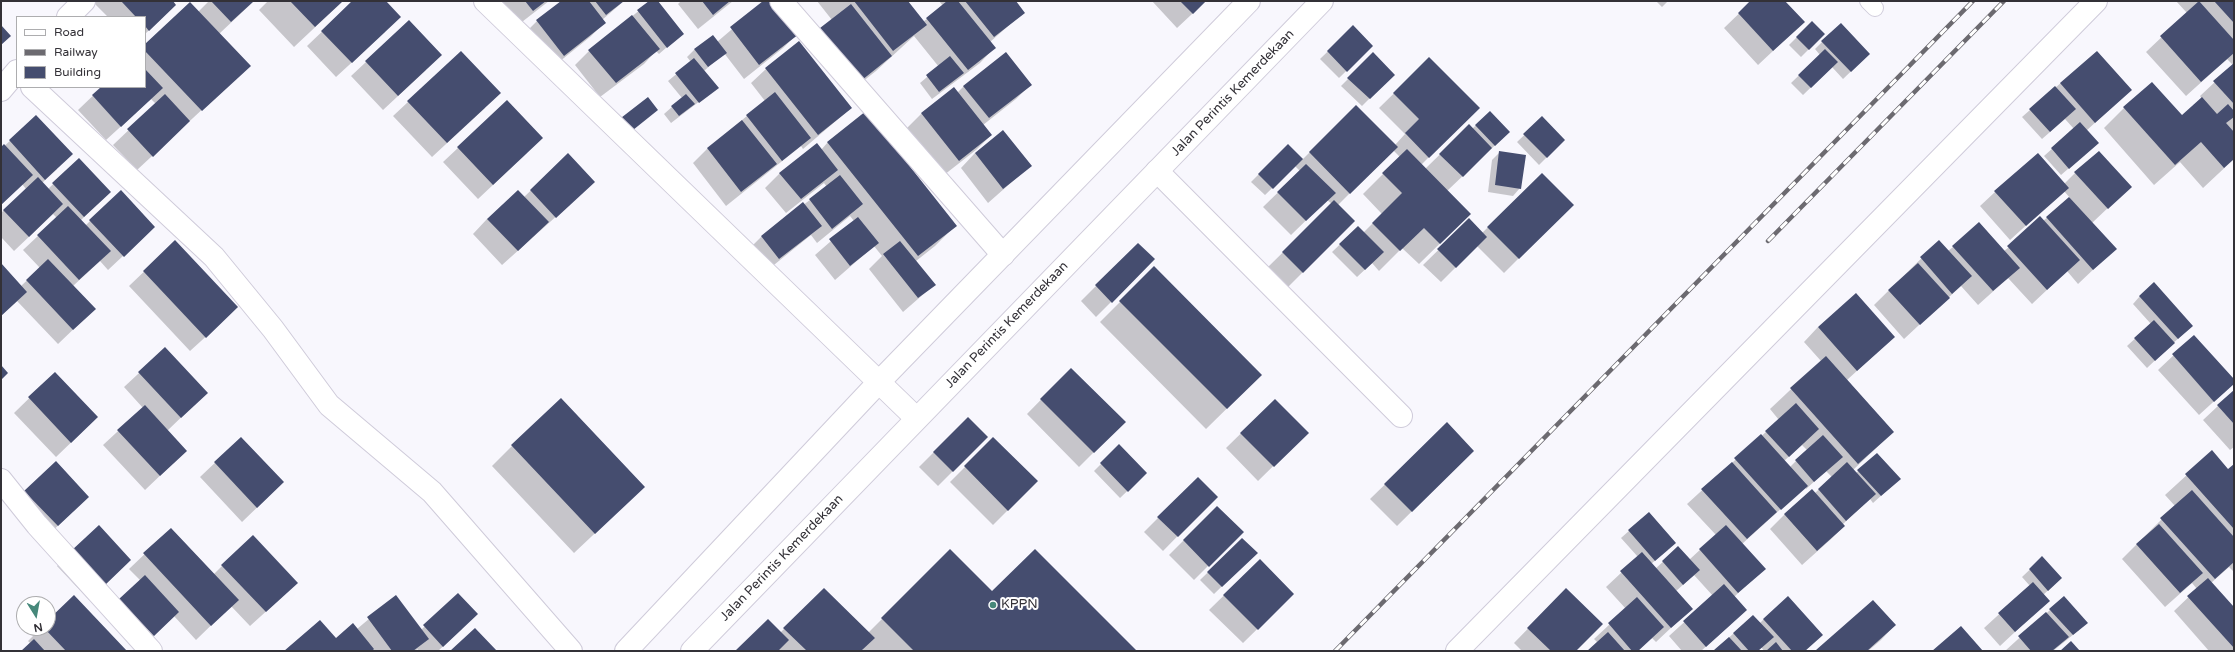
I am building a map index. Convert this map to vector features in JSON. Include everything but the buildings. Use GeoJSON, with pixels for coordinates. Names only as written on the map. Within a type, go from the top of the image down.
{"type":"FeatureCollection","features":[{"type":"Feature","properties":{"kind":"street"},"geometry":{"type":"LineString","coordinates":[[69,16],[84,1]]}},
{"type":"Feature","properties":{"kind":"street"},"geometry":{"type":"LineString","coordinates":[[485,1],[878,383],[916,418]]}},
{"type":"Feature","properties":{"kind":"street"},"geometry":{"type":"LineString","coordinates":[[781,1],[1003,255]]}},
{"type":"Feature","properties":{"kind":"street"},"geometry":{"type":"LineString","coordinates":[[626,651],[878,383],[1249,1]]}},
{"type":"Feature","properties":{"kind":"street","name":"Jalan Perintis Kemerdekaan"},"geometry":{"type":"LineString","coordinates":[[692,651],[916,418],[1322,1]]}},
{"type":"Feature","properties":{"kind":"street"},"geometry":{"type":"LineString","coordinates":[[1457,651],[2096,1]]}},
{"type":"Feature","properties":{"kind":"street"},"geometry":{"type":"LineString","coordinates":[[1,90],[16,73]]}},
{"type":"Feature","properties":{"kind":"street"},"geometry":{"type":"LineString","coordinates":[[33,88],[214,258],[273,329],[329,405],[432,492],[571,651]]}},
{"type":"Feature","properties":{"kind":"street"},"geometry":{"type":"LineString","coordinates":[[1157,171],[1401,416]]}},
{"type":"Feature","properties":{"kind":"street"},"geometry":{"type":"LineString","coordinates":[[1,480],[37,525],[151,651]]}},
{"type":"Feature","properties":{"kind":"railway"},"geometry":{"type":"LineString","coordinates":[[1335,651],[1973,1]]}},
{"type":"Feature","properties":{"kind":"railway"},"geometry":{"type":"LineString","coordinates":[[1768,241],[2004,1]]}},
{"type":"Feature","properties":{"kind":"place","name":"KPPN"},"geometry":{"type":"Point","coordinates":[993,605]}}]}
